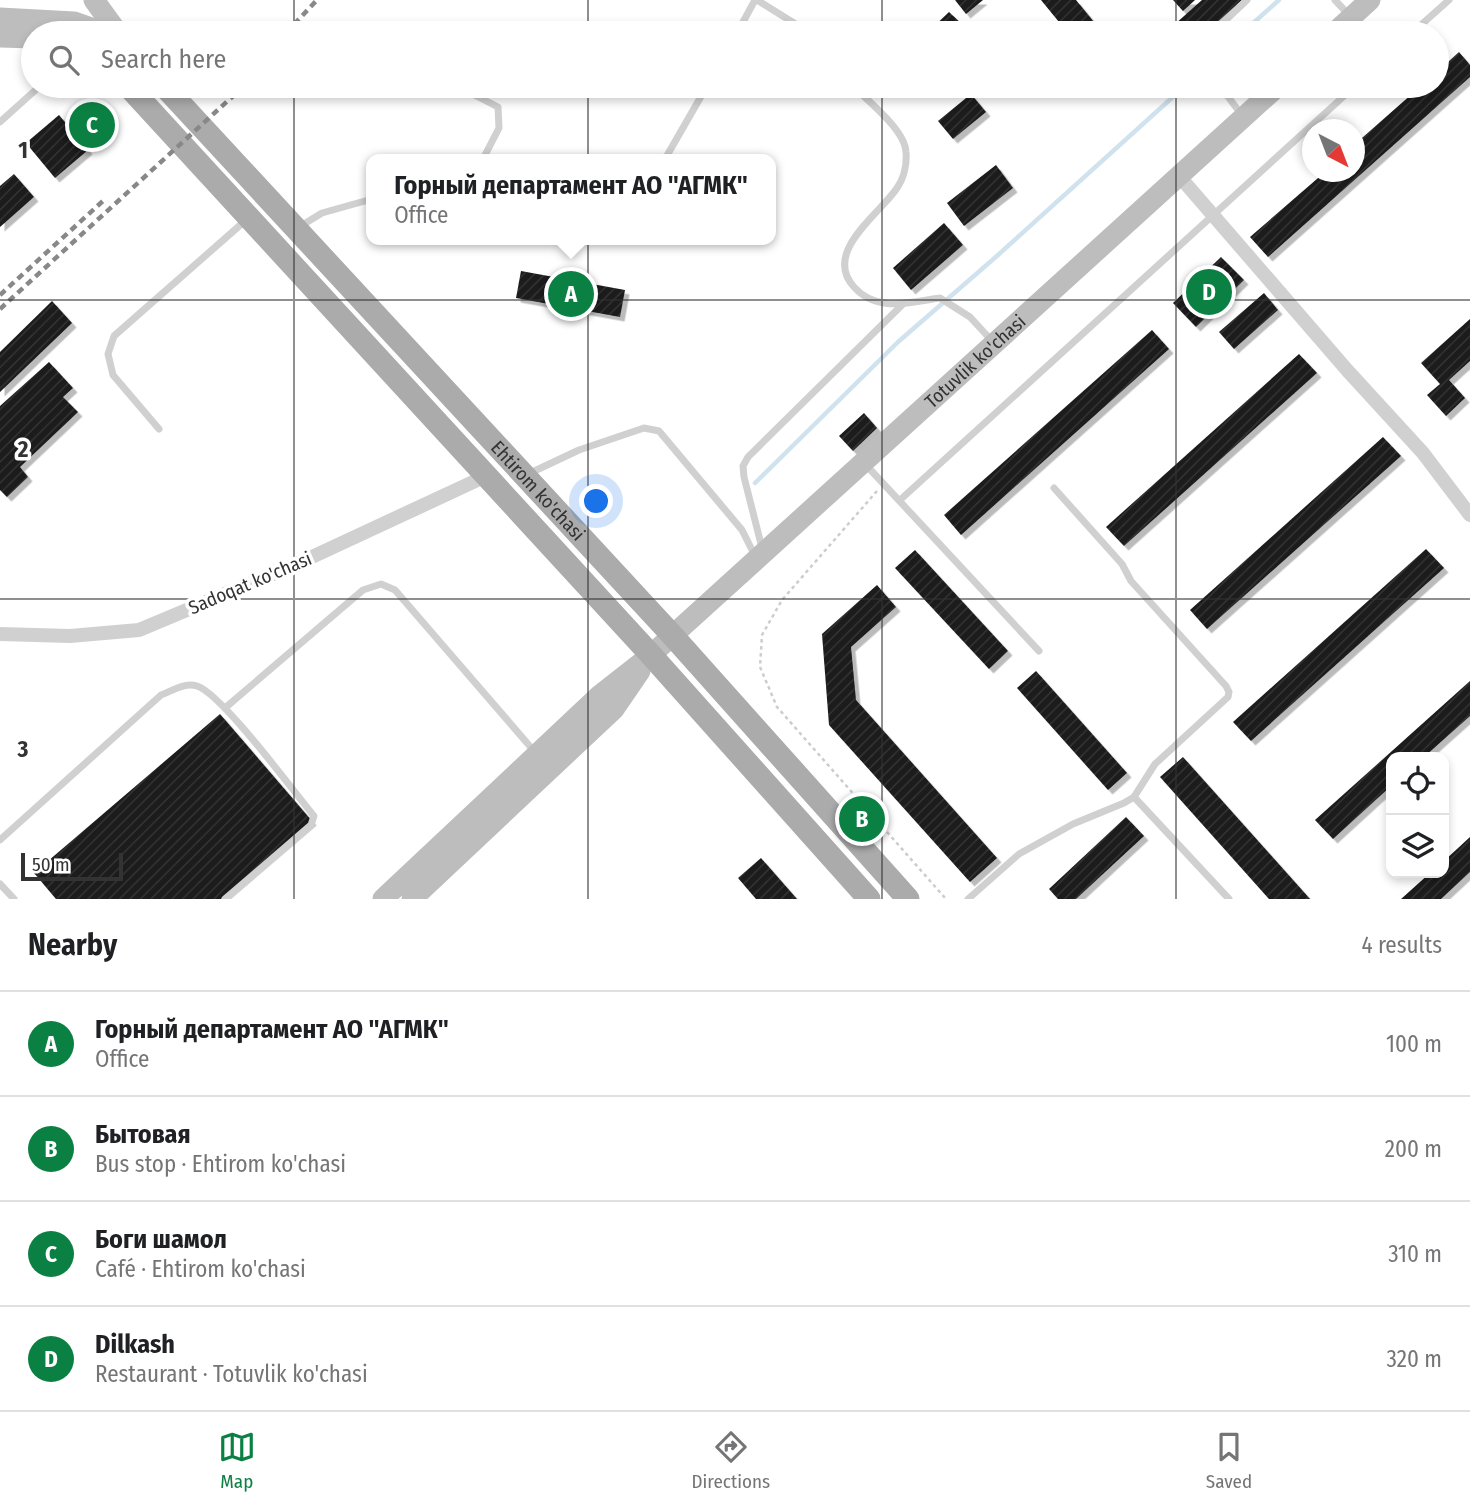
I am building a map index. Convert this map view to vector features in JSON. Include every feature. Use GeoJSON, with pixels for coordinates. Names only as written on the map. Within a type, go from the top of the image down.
{"type":"FeatureCollection","features":[{"type":"Feature","properties":{"kind":"main road"},"geometry":{"type":"LineString","coordinates":[[94,0],[109,21]]}},
{"type":"Feature","properties":{"kind":"main road"},"geometry":{"type":"LineString","coordinates":[[1348,21],[1370,0]]}},
{"type":"Feature","properties":{"kind":"main road"},"geometry":{"type":"LineString","coordinates":[[0,18],[56,21]]}},
{"type":"Feature","properties":{"kind":"main road"},"geometry":{"type":"LineString","coordinates":[[0,37],[21,38]]}},
{"type":"Feature","properties":{"kind":"main road","name":"Ehtirom ko'chasi"},"geometry":{"type":"LineString","coordinates":[[139,98],[651,655],[869,899]]}},
{"type":"Feature","properties":{"kind":"main road","name":"Ehtirom ko'chasi"},"geometry":{"type":"LineString","coordinates":[[175,98],[672,635],[908,899]]}},
{"type":"Feature","properties":{"kind":"main road","name":"Totuvlik ko'chasi"},"geometry":{"type":"LineString","coordinates":[[651,655],[1265,98]]}},
{"type":"Feature","properties":{"kind":"main road"},"geometry":{"type":"LineString","coordinates":[[383,899],[600,695],[651,655]]}},
{"type":"Feature","properties":{"kind":"main road"},"geometry":{"type":"LineString","coordinates":[[412,899],[614,709],[651,655]]}},
{"type":"Feature","properties":{"kind":"street"},"geometry":{"type":"LineString","coordinates":[[1180,177],[1423,453],[1470,515]]}},
{"type":"Feature","properties":{"kind":"street","name":"Sadoqat ko'chasi"},"geometry":{"type":"LineString","coordinates":[[0,634],[70,636],[139,630],[299,564],[486,476]]}},
{"type":"Feature","properties":{"kind":"lane"},"geometry":{"type":"LineString","coordinates":[[744,21],[756,0],[790,21]]}},
{"type":"Feature","properties":{"kind":"lane"},"geometry":{"type":"LineString","coordinates":[[1225,21],[1247,0]]}},
{"type":"Feature","properties":{"kind":"lane"},"geometry":{"type":"LineString","coordinates":[[1335,0],[1351,18]]}},
{"type":"Feature","properties":{"kind":"lane"},"geometry":{"type":"LineString","coordinates":[[1425,21],[1449,0]]}},
{"type":"Feature","properties":{"kind":"lane"},"geometry":{"type":"LineString","coordinates":[[0,121],[26,98]]}},
{"type":"Feature","properties":{"kind":"lane"},"geometry":{"type":"LineString","coordinates":[[480,98],[498,107],[499,128],[486,154]]}},
{"type":"Feature","properties":{"kind":"lane"},"geometry":{"type":"LineString","coordinates":[[668,154],[700,98]]}},
{"type":"Feature","properties":{"kind":"lane"},"geometry":{"type":"LineString","coordinates":[[865,98],[901,136],[906,149],[906,166],[898,187],[849,247],[844,261],[852,285],[865,297],[880,303],[902,305],[940,299],[970,317],[994,344]]}},
{"type":"Feature","properties":{"kind":"lane"},"geometry":{"type":"LineString","coordinates":[[1229,98],[1244,117]]}},
{"type":"Feature","properties":{"kind":"lane"},"geometry":{"type":"LineString","coordinates":[[900,500],[1342,98]]}},
{"type":"Feature","properties":{"kind":"lane"},"geometry":{"type":"LineString","coordinates":[[296,229],[322,213],[366,201]]}},
{"type":"Feature","properties":{"kind":"lane"},"geometry":{"type":"LineString","coordinates":[[159,429],[113,374],[108,354],[114,336],[249,217]]}},
{"type":"Feature","properties":{"kind":"lane"},"geometry":{"type":"LineString","coordinates":[[759,555],[744,477],[743,466],[748,457],[902,305]]}},
{"type":"Feature","properties":{"kind":"lane"},"geometry":{"type":"LineString","coordinates":[[524,476],[579,450],[644,428],[659,431],[742,530],[759,555]]}},
{"type":"Feature","properties":{"kind":"lane"},"geometry":{"type":"LineString","coordinates":[[863,461],[1039,651]]}},
{"type":"Feature","properties":{"kind":"lane"},"geometry":{"type":"LineString","coordinates":[[968,899],[1019,854],[1073,824],[1135,797],[1155,764],[1228,697],[1226,686],[1131,581],[1122,564],[1054,488]]}},
{"type":"Feature","properties":{"kind":"lane"},"geometry":{"type":"LineString","coordinates":[[225,708],[363,590],[381,584],[395,590],[537,754]]}},
{"type":"Feature","properties":{"kind":"lane"},"geometry":{"type":"LineString","coordinates":[[0,840],[161,695],[183,685],[198,686],[225,708],[314,816],[314,820],[225,899]]}},
{"type":"Feature","properties":{"kind":"lane"},"geometry":{"type":"LineString","coordinates":[[1135,797],[1228,899]]}},
{"type":"Feature","properties":{"kind":"lane"},"geometry":{"type":"LineString","coordinates":[[0,884],[14,899]]}},
{"type":"Feature","properties":{"kind":"path"},"geometry":{"type":"LineString","coordinates":[[884,483],[782,600],[761,635],[760,667],[777,707],[946,899]]}},
{"type":"Feature","properties":{"kind":"building"},"geometry":{"type":"Polygon","coordinates":[[[955,0],[983,0],[966,14],[955,0]]]}},
{"type":"Feature","properties":{"kind":"building"},"geometry":{"type":"Polygon","coordinates":[[[1041,0],[1076,0],[1093,21],[1058,21],[1041,0]]]}},
{"type":"Feature","properties":{"kind":"building"},"geometry":{"type":"Polygon","coordinates":[[[1173,0],[1195,0],[1183,11],[1173,0]]]}},
{"type":"Feature","properties":{"kind":"building"},"geometry":{"type":"Polygon","coordinates":[[[1202,0],[1242,0],[1218,21],[1178,21],[1202,0]]]}},
{"type":"Feature","properties":{"kind":"building"},"geometry":{"type":"Polygon","coordinates":[[[949,12],[959,21],[940,21],[949,12]]]}},
{"type":"Feature","properties":{"kind":"building"},"geometry":{"type":"Polygon","coordinates":[[[1459,52],[1470,65],[1470,77],[1449,96],[1449,61],[1459,52]]]}},
{"type":"Feature","properties":{"kind":"building"},"geometry":{"type":"Polygon","coordinates":[[[966,98],[974,98],[986,112],[953,139],[938,121],[966,98]]]}},
{"type":"Feature","properties":{"kind":"building"},"geometry":{"type":"Polygon","coordinates":[[[1407,98],[1446,98],[1365,171],[1365,135],[1407,98]]]}},
{"type":"Feature","properties":{"kind":"building"},"geometry":{"type":"Polygon","coordinates":[[[59,115],[88,150],[55,178],[26,143],[59,115]]]}},
{"type":"Feature","properties":{"kind":"building"},"geometry":{"type":"Polygon","coordinates":[[[996,165],[1013,188],[964,226],[947,203],[996,165]]]}},
{"type":"Feature","properties":{"kind":"building"},"geometry":{"type":"Polygon","coordinates":[[[14,174],[34,197],[0,227],[0,186],[14,174]]]}},
{"type":"Feature","properties":{"kind":"building"},"geometry":{"type":"Polygon","coordinates":[[[1313,182],[1352,182],[1268,257],[1250,237],[1313,182]]]}},
{"type":"Feature","properties":{"kind":"building"},"geometry":{"type":"Polygon","coordinates":[[[944,223],[963,245],[911,290],[893,268],[944,223]]]}},
{"type":"Feature","properties":{"kind":"building"},"geometry":{"type":"Polygon","coordinates":[[[1221,257],[1244,280],[1196,327],[1173,303],[1221,257]]]}},
{"type":"Feature","properties":{"kind":"building"},"geometry":{"type":"Polygon","coordinates":[[[521,271],[625,290],[620,317],[516,298],[521,271]]]}},
{"type":"Feature","properties":{"kind":"building"},"geometry":{"type":"Polygon","coordinates":[[[1264,293],[1278,310],[1234,349],[1219,332],[1264,293]]]}},
{"type":"Feature","properties":{"kind":"building"},"geometry":{"type":"Polygon","coordinates":[[[52,301],[72,323],[0,392],[0,352],[52,301]]]}},
{"type":"Feature","properties":{"kind":"building"},"geometry":{"type":"Polygon","coordinates":[[[1470,319],[1470,361],[1449,380],[1465,398],[1446,416],[1427,395],[1440,384],[1421,363],[1470,319]]]}},
{"type":"Feature","properties":{"kind":"building"},"geometry":{"type":"Polygon","coordinates":[[[1152,330],[1169,349],[961,535],[944,515],[1152,330]]]}},
{"type":"Feature","properties":{"kind":"building"},"geometry":{"type":"Polygon","coordinates":[[[1299,354],[1317,373],[1124,546],[1106,527],[1299,354]]]}},
{"type":"Feature","properties":{"kind":"building"},"geometry":{"type":"Polygon","coordinates":[[[49,362],[73,388],[63,397],[78,412],[20,467],[28,477],[7,497],[0,490],[0,406],[49,362]]]}},
{"type":"Feature","properties":{"kind":"building"},"geometry":{"type":"Polygon","coordinates":[[[864,413],[877,428],[853,451],[839,436],[864,413]]]}},
{"type":"Feature","properties":{"kind":"building"},"geometry":{"type":"Polygon","coordinates":[[[1383,437],[1401,456],[1207,629],[1190,610],[1383,437]]]}},
{"type":"Feature","properties":{"kind":"building"},"geometry":{"type":"Polygon","coordinates":[[[1426,549],[1444,568],[1251,741],[1233,722],[1426,549]]]}},
{"type":"Feature","properties":{"kind":"building"},"geometry":{"type":"Polygon","coordinates":[[[915,550],[1008,651],[989,669],[895,568],[915,550]]]}},
{"type":"Feature","properties":{"kind":"building"},"geometry":{"type":"Polygon","coordinates":[[[877,585],[896,607],[851,647],[856,700],[997,858],[970,882],[829,725],[822,634],[877,585]]]}},
{"type":"Feature","properties":{"kind":"building"},"geometry":{"type":"Polygon","coordinates":[[[1036,671],[1127,773],[1108,790],[1017,688],[1036,671]]]}},
{"type":"Feature","properties":{"kind":"building"},"geometry":{"type":"Polygon","coordinates":[[[1470,681],[1470,716],[1430,752],[1391,752],[1470,681]]]}},
{"type":"Feature","properties":{"kind":"building"},"geometry":{"type":"Polygon","coordinates":[[[220,714],[312,821],[221,899],[56,899],[34,873],[220,714]]]}},
{"type":"Feature","properties":{"kind":"building"},"geometry":{"type":"Polygon","coordinates":[[[1386,756],[1386,791],[1333,839],[1315,820],[1386,756]]]}},
{"type":"Feature","properties":{"kind":"building"},"geometry":{"type":"Polygon","coordinates":[[[1183,757],[1310,899],[1269,899],[1160,777],[1183,757]]]}},
{"type":"Feature","properties":{"kind":"building"},"geometry":{"type":"Polygon","coordinates":[[[1126,817],[1144,836],[1076,899],[1058,899],[1049,889],[1126,817]]]}},
{"type":"Feature","properties":{"kind":"building"},"geometry":{"type":"Polygon","coordinates":[[[1470,837],[1470,872],[1441,899],[1401,899],[1424,878],[1449,878],[1449,856],[1470,837]]]}},
{"type":"Feature","properties":{"kind":"building"},"geometry":{"type":"Polygon","coordinates":[[[761,858],[797,899],[756,899],[738,878],[761,858]]]}},
{"type":"Feature","properties":{"kind":"waterway"},"geometry":{"type":"LineString","coordinates":[[1255,21],[1279,0]]}},
{"type":"Feature","properties":{"kind":"waterway"},"geometry":{"type":"LineString","coordinates":[[755,483],[898,342],[1172,98]]}},
{"type":"Feature","properties":{"kind":"railway"},"geometry":{"type":"LineString","coordinates":[[297,21],[317,0]]}},
{"type":"Feature","properties":{"kind":"railway"},"geometry":{"type":"LineString","coordinates":[[0,309],[231,98]]}},
{"type":"Feature","properties":{"kind":"railway"},"geometry":{"type":"LineString","coordinates":[[0,295],[104,200]]}},
{"type":"Feature","properties":{"kind":"place","name":"Боги шамол"},"geometry":{"type":"Point","coordinates":[92,125]}},
{"type":"Feature","properties":{"kind":"place","name":"Dilkash"},"geometry":{"type":"Point","coordinates":[1209,292]}},
{"type":"Feature","properties":{"kind":"place","name":"Горный департамент АО \"АГМК\""},"geometry":{"type":"Point","coordinates":[571,294]}},
{"type":"Feature","properties":{"kind":"place","name":"Бытовая"},"geometry":{"type":"Point","coordinates":[862,819]}}]}
